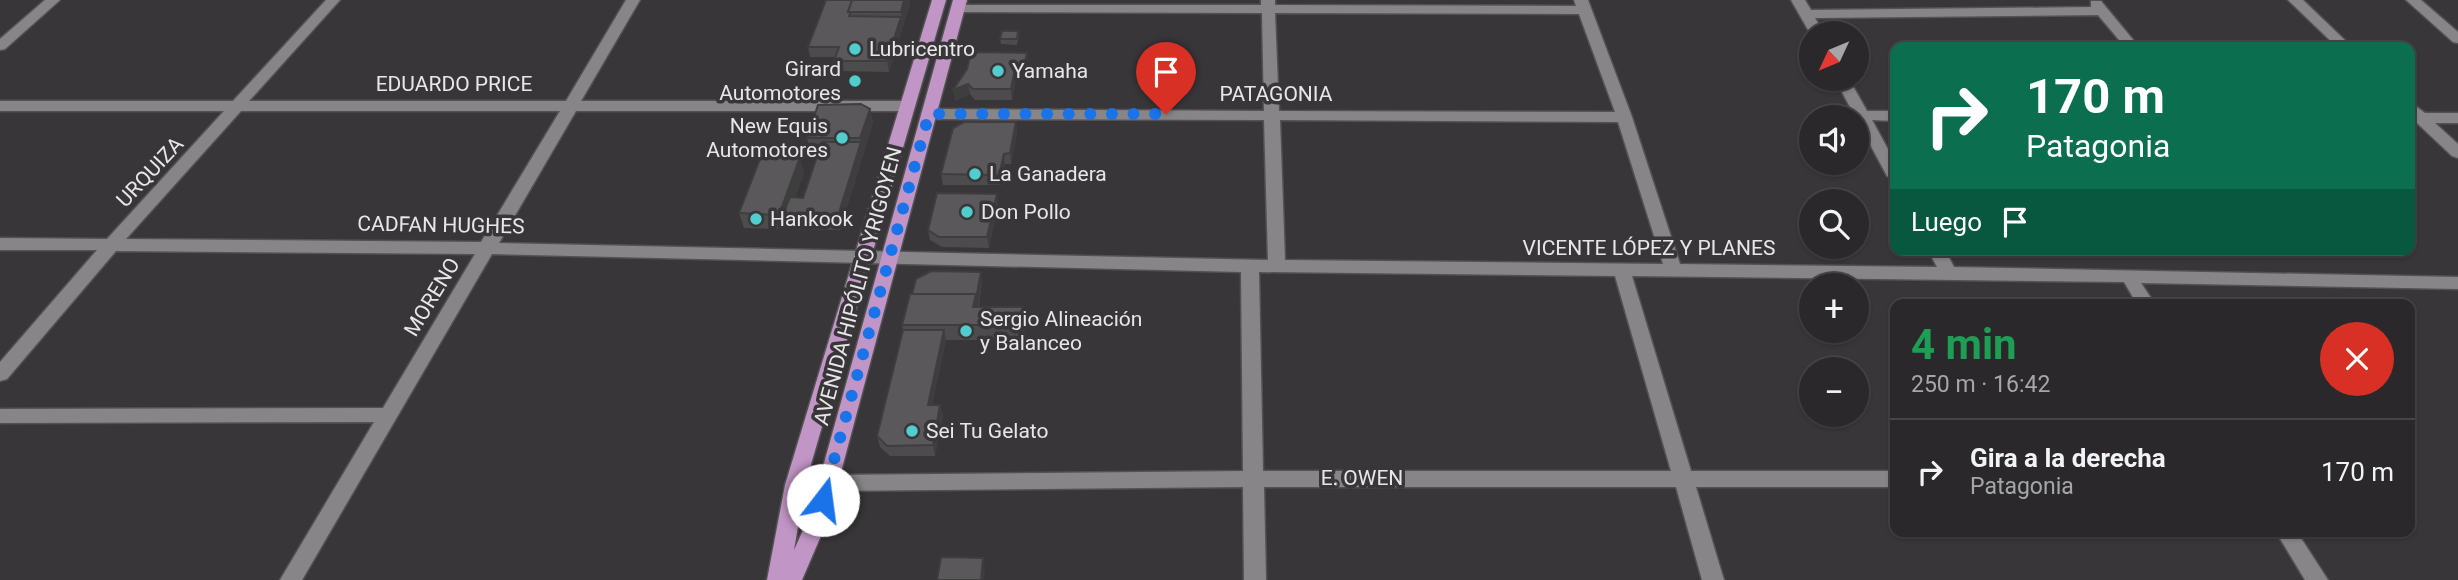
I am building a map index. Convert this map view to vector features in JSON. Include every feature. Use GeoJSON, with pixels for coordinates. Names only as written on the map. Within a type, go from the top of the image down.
{"type":"FeatureCollection","features":[{"type":"Feature","properties":{"kind":"main road","name":"AVENIDA HIPÓLITO YRIGOYEN"},"geometry":{"type":"LineString","coordinates":[[791,580],[811,540],[828,483],[878,258],[907,106],[939,0]]}},
{"type":"Feature","properties":{"kind":"main road","name":"AVENIDA HIPÓLITO YRIGOYEN"},"geometry":{"type":"LineString","coordinates":[[778,580],[795,485],[929,114],[959,4]]}},
{"type":"Feature","properties":{"kind":"street"},"geometry":{"type":"LineString","coordinates":[[0,46],[53,0]]}},
{"type":"Feature","properties":{"kind":"street","name":"URQUIZA"},"geometry":{"type":"LineString","coordinates":[[0,374],[112,244],[240,106],[333,0]]}},
{"type":"Feature","properties":{"kind":"street","name":"MORENO"},"geometry":{"type":"LineString","coordinates":[[291,580],[633,0]]}},
{"type":"Feature","properties":{"kind":"street"},"geometry":{"type":"LineString","coordinates":[[1798,0],[1810,21]]}},
{"type":"Feature","properties":{"kind":"street"},"geometry":{"type":"LineString","coordinates":[[2295,0],[2340,42]]}},
{"type":"Feature","properties":{"kind":"street"},"geometry":{"type":"LineString","coordinates":[[2413,0],[2458,39]]}},
{"type":"Feature","properties":{"kind":"street"},"geometry":{"type":"LineString","coordinates":[[959,4],[1583,5],[1674,271]]}},
{"type":"Feature","properties":{"kind":"street"},"geometry":{"type":"LineString","coordinates":[[1268,4],[1277,266]]}},
{"type":"Feature","properties":{"kind":"street"},"geometry":{"type":"LineString","coordinates":[[1806,14],[2097,6],[2128,42]]}},
{"type":"Feature","properties":{"kind":"street","name":"EDUARDO PRICE"},"geometry":{"type":"LineString","coordinates":[[0,106],[907,106]]}},
{"type":"Feature","properties":{"kind":"street","name":"PATAGONIA"},"geometry":{"type":"LineString","coordinates":[[929,114],[1623,117]]}},
{"type":"Feature","properties":{"kind":"street"},"geometry":{"type":"LineString","coordinates":[[2415,114],[2458,118]]}},
{"type":"Feature","properties":{"kind":"street"},"geometry":{"type":"LineString","coordinates":[[1869,116],[1890,116]]}},
{"type":"Feature","properties":{"kind":"street"},"geometry":{"type":"LineString","coordinates":[[2415,116],[2458,153]]}},
{"type":"Feature","properties":{"kind":"street"},"geometry":{"type":"LineString","coordinates":[[1869,129],[1890,167]]}},
{"type":"Feature","properties":{"kind":"street","name":"CADFAN HUGHES"},"geometry":{"type":"LineString","coordinates":[[0,244],[487,248],[878,258]]}},
{"type":"Feature","properties":{"kind":"street"},"geometry":{"type":"LineString","coordinates":[[1939,256],[1949,273]]}},
{"type":"Feature","properties":{"kind":"street","name":"VICENTE LÓPEZ Y PLANES"},"geometry":{"type":"LineString","coordinates":[[878,258],[1250,267],[1949,273],[2458,283]]}},
{"type":"Feature","properties":{"kind":"street"},"geometry":{"type":"LineString","coordinates":[[1250,267],[1255,580]]}},
{"type":"Feature","properties":{"kind":"street"},"geometry":{"type":"LineString","coordinates":[[1622,271],[1713,580]]}},
{"type":"Feature","properties":{"kind":"street"},"geometry":{"type":"LineString","coordinates":[[2129,277],[2143,299]]}},
{"type":"Feature","properties":{"kind":"street"},"geometry":{"type":"LineString","coordinates":[[0,416],[388,415]]}},
{"type":"Feature","properties":{"kind":"street","name":"E. OWEN"},"geometry":{"type":"LineString","coordinates":[[828,483],[1683,477],[1890,479]]}},
{"type":"Feature","properties":{"kind":"street"},"geometry":{"type":"LineString","coordinates":[[2289,537],[2317,580]]}},
{"type":"Feature","properties":{"kind":"building"},"geometry":{"type":"Polygon","coordinates":[[[826,0],[852,0],[849,16],[901,17],[887,61],[834,61],[839,47],[808,47],[826,0]]]}},
{"type":"Feature","properties":{"kind":"building"},"geometry":{"type":"Polygon","coordinates":[[[852,0],[904,0],[901,12],[848,12],[852,0]]]}},
{"type":"Feature","properties":{"kind":"building"},"geometry":{"type":"Polygon","coordinates":[[[1002,31],[1018,31],[1017,39],[1000,39],[1002,31]]]}},
{"type":"Feature","properties":{"kind":"building"},"geometry":{"type":"Polygon","coordinates":[[[971,52],[1027,53],[1023,70],[1015,69],[1011,89],[973,89],[968,84],[953,90],[967,69],[971,52]]]}},
{"type":"Feature","properties":{"kind":"building"},"geometry":{"type":"Polygon","coordinates":[[[861,104],[870,109],[860,138],[807,138],[818,105],[861,104]]]}},
{"type":"Feature","properties":{"kind":"building"},"geometry":{"type":"Polygon","coordinates":[[[964,122],[1016,122],[1010,153],[1004,154],[999,175],[941,174],[953,128],[964,122]]]}},
{"type":"Feature","properties":{"kind":"building"},"geometry":{"type":"Polygon","coordinates":[[[822,142],[861,142],[837,219],[781,219],[790,197],[803,198],[822,142]]]}},
{"type":"Feature","properties":{"kind":"building"},"geometry":{"type":"Polygon","coordinates":[[[762,154],[800,157],[779,215],[739,213],[762,154]]]}},
{"type":"Feature","properties":{"kind":"building"},"geometry":{"type":"Polygon","coordinates":[[[937,193],[997,194],[987,237],[939,237],[928,230],[937,193]]]}},
{"type":"Feature","properties":{"kind":"building"},"geometry":{"type":"Polygon","coordinates":[[[931,271],[981,272],[976,299],[976,294],[912,294],[916,279],[931,271]]]}},
{"type":"Feature","properties":{"kind":"building"},"geometry":{"type":"Polygon","coordinates":[[[910,294],[976,294],[973,307],[1023,307],[1020,325],[902,325],[910,294]]]}},
{"type":"Feature","properties":{"kind":"building"},"geometry":{"type":"Polygon","coordinates":[[[903,330],[944,330],[928,405],[940,405],[933,445],[887,446],[877,436],[903,330]]]}},
{"type":"Feature","properties":{"kind":"building"},"geometry":{"type":"Polygon","coordinates":[[[941,557],[983,558],[981,580],[937,580],[941,557]]]}},
{"type":"Feature","properties":{"kind":"place","name":"Lubricentro"},"geometry":{"type":"Point","coordinates":[855,49]}},
{"type":"Feature","properties":{"kind":"place","name":"Yamaha"},"geometry":{"type":"Point","coordinates":[998,71]}},
{"type":"Feature","properties":{"kind":"place","name":"Girard Automotores"},"geometry":{"type":"Point","coordinates":[855,81]}},
{"type":"Feature","properties":{"kind":"place","name":"New Equis Automotores"},"geometry":{"type":"Point","coordinates":[842,138]}},
{"type":"Feature","properties":{"kind":"place","name":"La Ganadera"},"geometry":{"type":"Point","coordinates":[975,174]}},
{"type":"Feature","properties":{"kind":"place","name":"Don Pollo"},"geometry":{"type":"Point","coordinates":[967,212]}},
{"type":"Feature","properties":{"kind":"place","name":"Hankook"},"geometry":{"type":"Point","coordinates":[756,219]}},
{"type":"Feature","properties":{"kind":"place","name":"Sergio Alineación y Balanceo"},"geometry":{"type":"Point","coordinates":[966,331]}},
{"type":"Feature","properties":{"kind":"place","name":"Sei Tu Gelato"},"geometry":{"type":"Point","coordinates":[912,431]}},
{"type":"Feature","properties":{"kind":"route"},"geometry":{"type":"LineString","coordinates":[[823,500],[929,114],[1166,114]]}}]}
